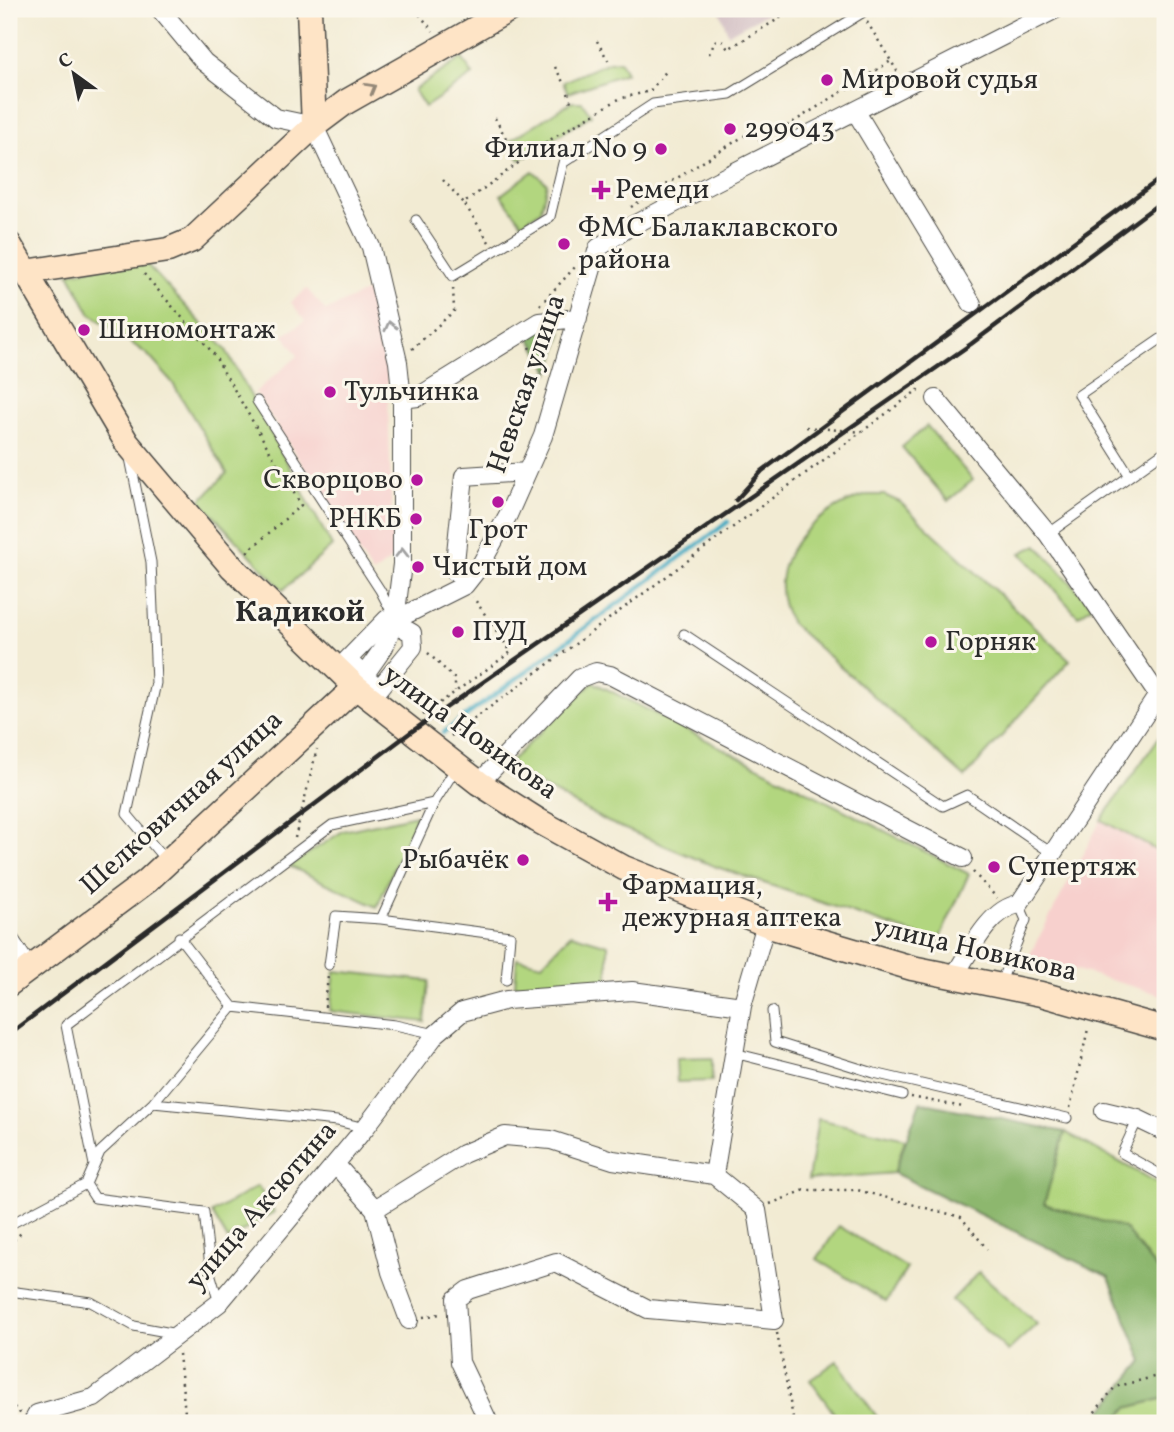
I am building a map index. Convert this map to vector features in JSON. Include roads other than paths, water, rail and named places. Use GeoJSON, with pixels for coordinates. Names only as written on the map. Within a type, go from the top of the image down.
{"type":"FeatureCollection","features":[{"type":"Feature","properties":{"kind":"main road"},"geometry":{"type":"LineString","coordinates":[[309,9],[314,125]]}},
{"type":"Feature","properties":{"kind":"main road"},"geometry":{"type":"LineString","coordinates":[[26,272],[168,250],[192,240],[314,125],[346,102],[510,9]]}},
{"type":"Feature","properties":{"kind":"main road","name":"улица Новикова"},"geometry":{"type":"LineString","coordinates":[[9,243],[127,443],[233,567],[435,750],[479,783],[537,820],[624,867],[766,924],[912,968],[999,986],[1165,1029]]}},
{"type":"Feature","properties":{"kind":"main road","name":"Шелковичная улица"},"geometry":{"type":"LineString","coordinates":[[9,984],[146,881],[360,681]]}},
{"type":"Feature","properties":{"kind":"street"},"geometry":{"type":"LineString","coordinates":[[160,9],[204,62],[276,118],[314,125],[371,247],[398,362],[402,399],[402,564],[395,622],[384,647],[360,681],[379,689],[413,647],[412,633],[395,622]]}},
{"type":"Feature","properties":{"kind":"street","name":"Невская улица"},"geometry":{"type":"LineString","coordinates":[[460,579],[502,525],[543,436],[598,248],[693,194],[1056,9]]}},
{"type":"Feature","properties":{"kind":"street"},"geometry":{"type":"LineString","coordinates":[[856,112],[972,304]]}},
{"type":"Feature","properties":{"kind":"street"},"geometry":{"type":"LineString","coordinates":[[402,399],[418,397],[539,321],[578,318]]}},
{"type":"Feature","properties":{"kind":"street"},"geometry":{"type":"LineString","coordinates":[[936,399],[1048,534],[1158,695],[1053,854],[1013,905],[986,929],[954,976]]}},
{"type":"Feature","properties":{"kind":"street"},"geometry":{"type":"LineString","coordinates":[[395,622],[460,579],[464,477],[527,472]]}},
{"type":"Feature","properties":{"kind":"street"},"geometry":{"type":"LineString","coordinates":[[479,783],[580,678],[596,672],[610,675],[963,858]]}},
{"type":"Feature","properties":{"kind":"street"},"geometry":{"type":"LineString","coordinates":[[714,1175],[742,1006],[766,924]]}},
{"type":"Feature","properties":{"kind":"street"},"geometry":{"type":"LineString","coordinates":[[9,939],[29,969]]}},
{"type":"Feature","properties":{"kind":"street","name":"улица Аксютина"},"geometry":{"type":"LineString","coordinates":[[32,1423],[37,1414],[94,1398],[219,1303],[365,1128],[436,1034],[461,1012],[507,1000],[632,991],[742,1006]]}},
{"type":"Feature","properties":{"kind":"street"},"geometry":{"type":"LineString","coordinates":[[1104,1111],[1138,1119],[1165,1132]]}},
{"type":"Feature","properties":{"kind":"street"},"geometry":{"type":"LineString","coordinates":[[375,1209],[463,1154],[505,1136],[551,1140],[613,1160],[714,1175],[757,1210],[774,1320],[648,1309],[556,1262],[468,1290],[456,1299],[460,1362],[489,1423]]}},
{"type":"Feature","properties":{"kind":"street"},"geometry":{"type":"LineString","coordinates":[[335,1164],[375,1209],[391,1272],[409,1320]]}},
{"type":"Feature","properties":{"kind":"lane"},"geometry":{"type":"LineString","coordinates":[[416,220],[453,276],[550,217],[563,163],[653,104],[730,94],[862,13]]}},
{"type":"Feature","properties":{"kind":"lane"},"geometry":{"type":"LineString","coordinates":[[1130,476],[1079,395],[1165,336]]}},
{"type":"Feature","properties":{"kind":"lane"},"geometry":{"type":"LineString","coordinates":[[257,401],[380,590],[395,622]]}},
{"type":"Feature","properties":{"kind":"lane"},"geometry":{"type":"LineString","coordinates":[[127,443],[151,562],[156,683],[127,814],[167,862]]}},
{"type":"Feature","properties":{"kind":"lane"},"geometry":{"type":"LineString","coordinates":[[1048,534],[1165,451]]}},
{"type":"Feature","properties":{"kind":"lane"},"geometry":{"type":"LineString","coordinates":[[684,634],[943,806],[967,795],[1053,854]]}},
{"type":"Feature","properties":{"kind":"lane"},"geometry":{"type":"LineString","coordinates":[[381,919],[434,803],[457,767]]}},
{"type":"Feature","properties":{"kind":"lane"},"geometry":{"type":"LineString","coordinates":[[94,1165],[66,1025],[179,937],[332,825],[434,803]]}},
{"type":"Feature","properties":{"kind":"lane"},"geometry":{"type":"LineString","coordinates":[[999,986],[1026,920],[1013,905]]}},
{"type":"Feature","properties":{"kind":"lane"},"geometry":{"type":"LineString","coordinates":[[329,965],[336,916],[381,919],[510,936],[506,980]]}},
{"type":"Feature","properties":{"kind":"lane"},"geometry":{"type":"LineString","coordinates":[[179,937],[233,1007],[395,1025],[436,1034]]}},
{"type":"Feature","properties":{"kind":"lane"},"geometry":{"type":"LineString","coordinates":[[9,1226],[86,1184],[100,1152],[153,1103],[233,1007]]}},
{"type":"Feature","properties":{"kind":"lane"},"geometry":{"type":"LineString","coordinates":[[772,1012],[775,1042],[874,1073],[1068,1118]]}},
{"type":"Feature","properties":{"kind":"lane"},"geometry":{"type":"LineString","coordinates":[[734,1053],[902,1096]]}},
{"type":"Feature","properties":{"kind":"lane"},"geometry":{"type":"LineString","coordinates":[[153,1103],[337,1121],[365,1128]]}},
{"type":"Feature","properties":{"kind":"lane"},"geometry":{"type":"LineString","coordinates":[[1138,1119],[1122,1153],[1165,1177]]}},
{"type":"Feature","properties":{"kind":"lane"},"geometry":{"type":"LineString","coordinates":[[86,1184],[95,1198],[204,1212],[211,1276],[219,1303]]}},
{"type":"Feature","properties":{"kind":"lane"},"geometry":{"type":"LineString","coordinates":[[9,1291],[91,1302],[134,1326],[177,1334]]}},
{"type":"Feature","properties":{"kind":"waterway"},"geometry":{"type":"LineString","coordinates":[[443,733],[728,522]]}},
{"type":"Feature","properties":{"kind":"railway"},"geometry":{"type":"LineString","coordinates":[[736,500],[762,471],[1165,175]]}},
{"type":"Feature","properties":{"kind":"railway"},"geometry":{"type":"LineString","coordinates":[[9,1034],[411,732],[971,344],[1165,199]]}},
{"type":"Feature","properties":{"kind":"place","name":"Мировой судья"},"geometry":{"type":"Point","coordinates":[827,80]}},
{"type":"Feature","properties":{"kind":"place","name":"299043"},"geometry":{"type":"Point","coordinates":[730,129]}},
{"type":"Feature","properties":{"kind":"place","name":"Филиал No 9"},"geometry":{"type":"Point","coordinates":[661,149]}},
{"type":"Feature","properties":{"kind":"place","name":"Ремеди"},"geometry":{"type":"Point","coordinates":[601,190]}},
{"type":"Feature","properties":{"kind":"place","name":"ФМС Балаклавского района"},"geometry":{"type":"Point","coordinates":[564,244]}},
{"type":"Feature","properties":{"kind":"place","name":"Шиномонтаж"},"geometry":{"type":"Point","coordinates":[84,330]}},
{"type":"Feature","properties":{"kind":"place","name":"Тульчинка"},"geometry":{"type":"Point","coordinates":[330,392]}},
{"type":"Feature","properties":{"kind":"place","name":"Скворцово"},"geometry":{"type":"Point","coordinates":[417,480]}},
{"type":"Feature","properties":{"kind":"place","name":"Грот"},"geometry":{"type":"Point","coordinates":[498,502]}},
{"type":"Feature","properties":{"kind":"place","name":"РНКБ"},"geometry":{"type":"Point","coordinates":[416,519]}},
{"type":"Feature","properties":{"kind":"place","name":"Чистый дом"},"geometry":{"type":"Point","coordinates":[418,567]}},
{"type":"Feature","properties":{"kind":"place","name":"ПУД"},"geometry":{"type":"Point","coordinates":[458,632]}},
{"type":"Feature","properties":{"kind":"place","name":"Горняк"},"geometry":{"type":"Point","coordinates":[931,642]}},
{"type":"Feature","properties":{"kind":"place","name":"Рыбачёк"},"geometry":{"type":"Point","coordinates":[523,860]}},
{"type":"Feature","properties":{"kind":"place","name":"Супертяж"},"geometry":{"type":"Point","coordinates":[994,867]}},
{"type":"Feature","properties":{"kind":"place","name":"Фармация, дежурная аптека"},"geometry":{"type":"Point","coordinates":[608,902]}},
{"type":"Feature","properties":{"kind":"district","name":"Кадикой"},"geometry":{"type":"Point","coordinates":[300,613]}}]}
